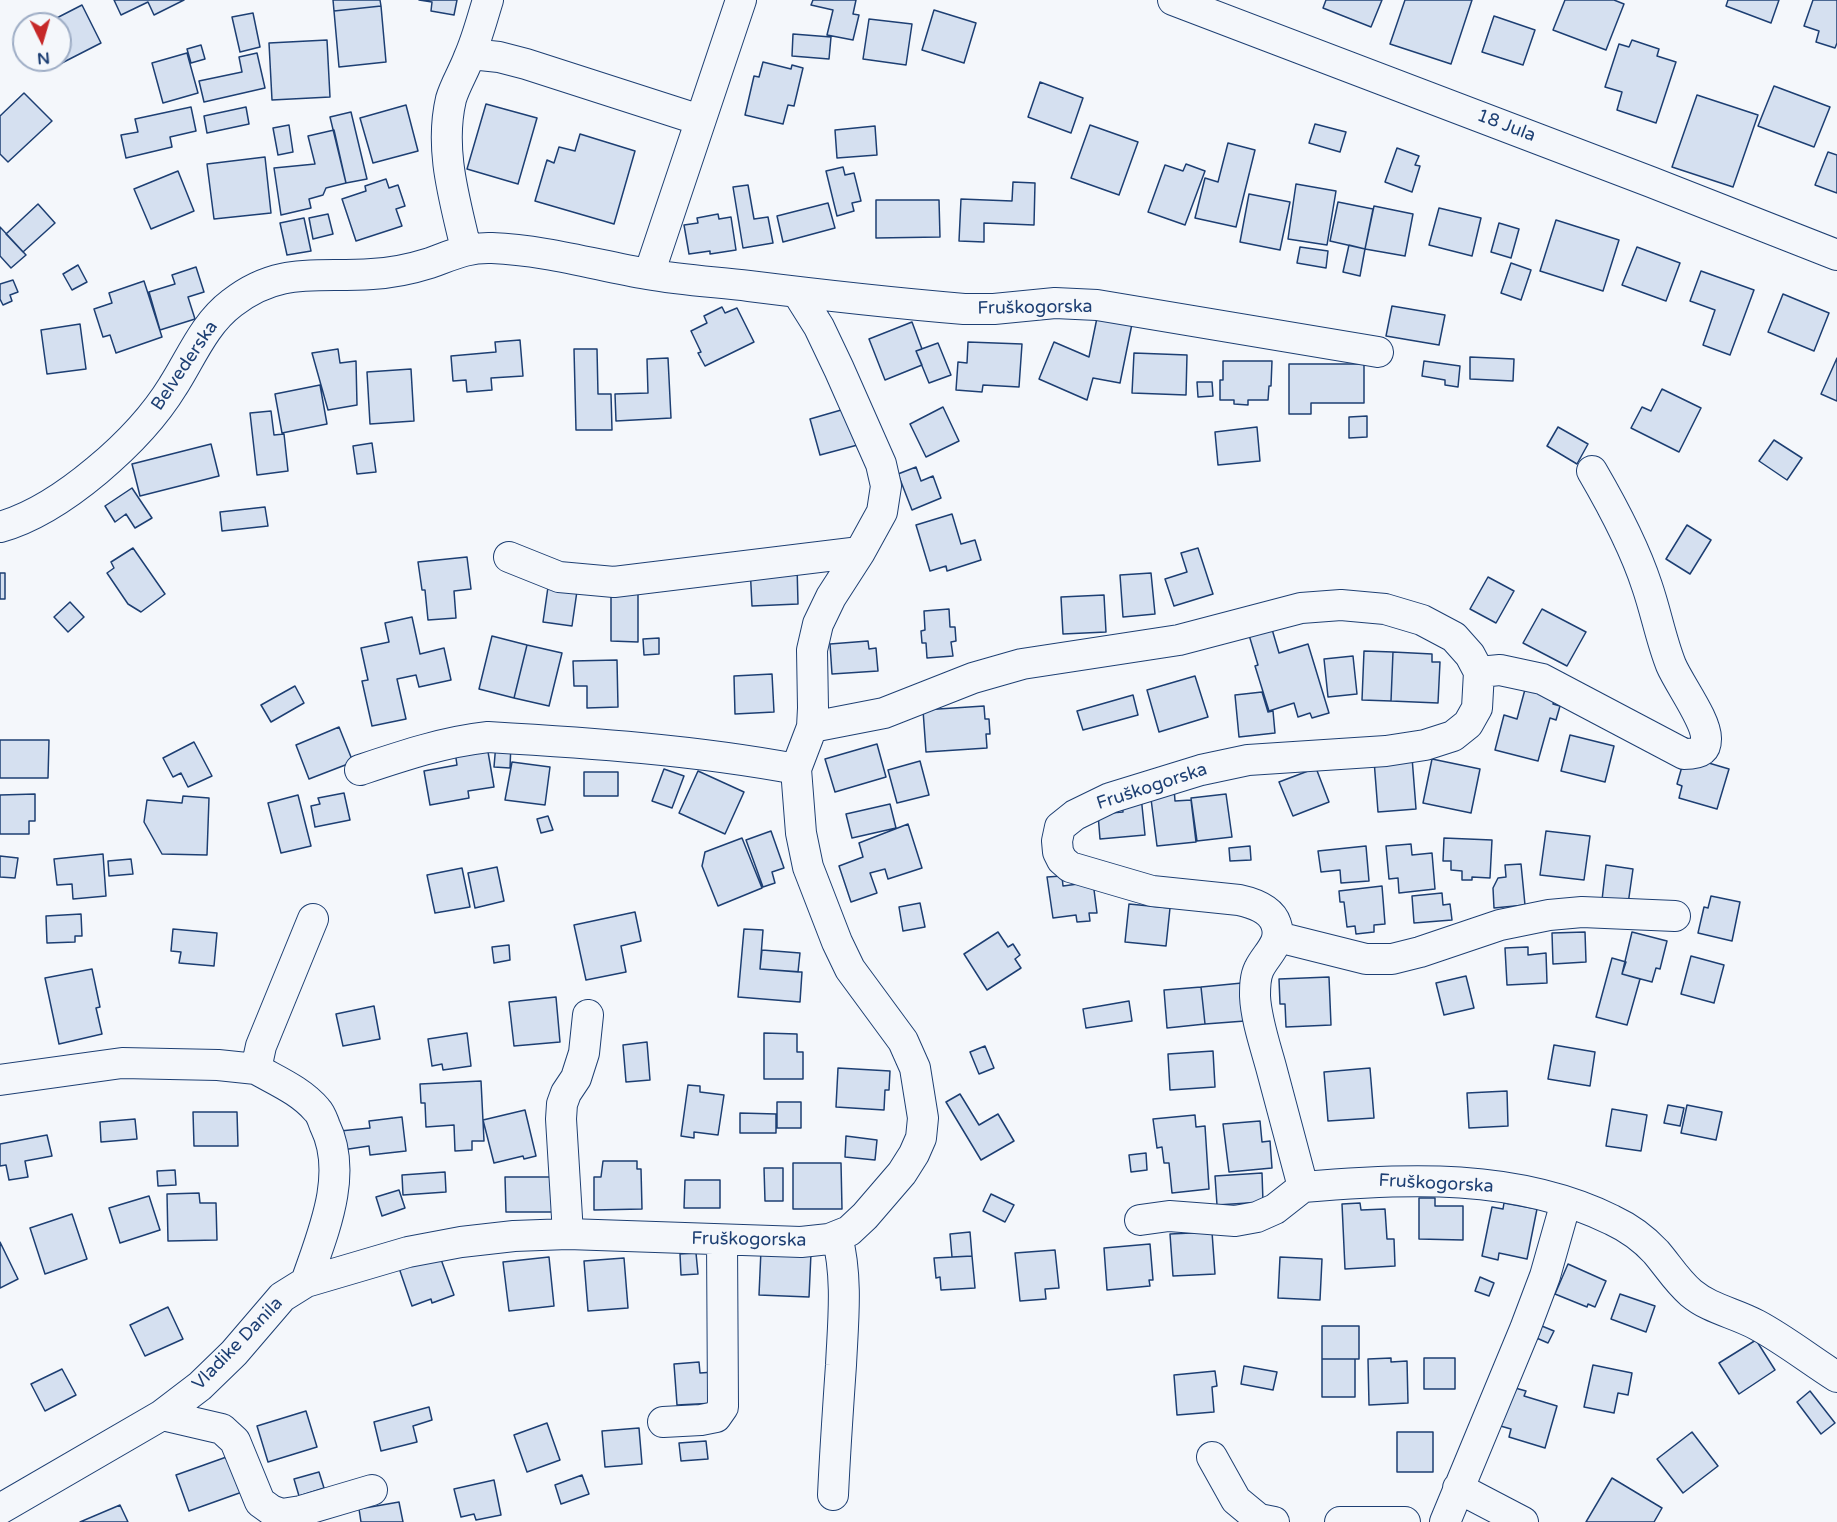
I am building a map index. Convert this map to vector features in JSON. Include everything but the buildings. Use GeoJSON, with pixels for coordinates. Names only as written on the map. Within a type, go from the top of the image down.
{"type":"FeatureCollection","features":[{"type":"Feature","properties":{"kind":"street"},"geometry":{"type":"LineString","coordinates":[[466,249],[448,170],[446,147],[451,98],[471,54],[488,0]]}},
{"type":"Feature","properties":{"kind":"street"},"geometry":{"type":"LineString","coordinates":[[649,274],[741,0]]}},
{"type":"Feature","properties":{"kind":"street","name":"18 Jula"},"geometry":{"type":"LineString","coordinates":[[1173,0],[1837,255]]}},
{"type":"Feature","properties":{"kind":"street"},"geometry":{"type":"LineString","coordinates":[[471,54],[500,57],[526,64],[700,120]]}},
{"type":"Feature","properties":{"kind":"street","name":"Fruškogorska"},"geometry":{"type":"LineString","coordinates":[[466,249],[519,250],[649,274],[964,309],[994,309],[1055,303],[1097,305],[1378,352]]}},
{"type":"Feature","properties":{"kind":"street","name":"Belvederska"},"geometry":{"type":"LineString","coordinates":[[0,527],[38,513],[68,493],[128,444],[172,389],[208,326],[231,303],[260,285],[291,276],[370,275],[398,271],[429,263],[466,249]]}},
{"type":"Feature","properties":{"kind":"street","name":"Fruškogorska"},"geometry":{"type":"LineString","coordinates":[[306,1282],[408,1252],[460,1242],[514,1236],[568,1234],[801,1242],[837,1236],[849,1231],[865,1216],[902,1173],[914,1154],[921,1138],[922,1118],[915,1068],[903,1041],[850,969],[808,867],[801,833],[796,769],[812,727],[812,650],[818,624],[831,597],[882,512],[886,486],[881,464],[819,327],[797,292]]}},
{"type":"Feature","properties":{"kind":"street"},"geometry":{"type":"LineString","coordinates":[[812,727],[884,713],[973,678],[1022,664],[1179,640],[1301,608],[1341,605],[1385,609],[1422,620],[1454,637],[1470,655],[1479,672],[1500,670],[1542,680],[1684,754],[1702,751],[1707,737],[1703,725],[1670,664],[1647,585],[1609,500],[1592,471]]}},
{"type":"Feature","properties":{"kind":"street"},"geometry":{"type":"LineString","coordinates":[[509,557],[559,577],[614,582],[860,552]]}},
{"type":"Feature","properties":{"kind":"street","name":"Fruškogorska"},"geometry":{"type":"LineString","coordinates":[[1278,937],[1276,923],[1268,912],[1253,903],[1152,891],[1070,867],[1058,852],[1057,841],[1060,827],[1075,815],[1110,798],[1201,770],[1248,760],[1386,751],[1425,745],[1453,736],[1468,724],[1477,708],[1479,672]]}},
{"type":"Feature","properties":{"kind":"street"},"geometry":{"type":"LineString","coordinates":[[360,770],[429,747],[488,738],[658,748],[737,758],[796,769]]}},
{"type":"Feature","properties":{"kind":"street"},"geometry":{"type":"LineString","coordinates":[[1140,1220],[1169,1216],[1235,1221],[1257,1217],[1275,1209],[1303,1187],[1265,1044],[1255,997],[1256,977],[1260,966],[1272,951],[1278,937],[1366,959],[1392,959],[1500,926],[1549,915],[1582,912],[1675,916]]}},
{"type":"Feature","properties":{"kind":"street"},"geometry":{"type":"LineString","coordinates":[[256,1069],[261,1046],[313,919]]}},
{"type":"Feature","properties":{"kind":"street"},"geometry":{"type":"LineString","coordinates":[[568,1234],[562,1104],[576,1078],[584,1053],[588,1015]]}},
{"type":"Feature","properties":{"kind":"street"},"geometry":{"type":"LineString","coordinates":[[0,1080],[122,1063],[218,1065],[256,1069],[298,1093],[318,1111],[330,1135],[334,1157],[333,1186],[328,1218],[306,1282]]}},
{"type":"Feature","properties":{"kind":"street","name":"Fruškogorska"},"geometry":{"type":"LineString","coordinates":[[1303,1187],[1368,1181],[1418,1180],[1513,1188],[1566,1202],[1612,1220],[1636,1235],[1654,1250],[1692,1294],[1713,1306],[1755,1324],[1837,1377]]}},
{"type":"Feature","properties":{"kind":"street"},"geometry":{"type":"LineString","coordinates":[[1445,1522],[1525,1329],[1545,1276],[1566,1202]]}},
{"type":"Feature","properties":{"kind":"street"},"geometry":{"type":"LineString","coordinates":[[833,1495],[844,1309],[842,1253],[837,1236]]}},
{"type":"Feature","properties":{"kind":"street"},"geometry":{"type":"LineString","coordinates":[[663,1422],[716,1417],[723,1407],[722,1240]]}},
{"type":"Feature","properties":{"kind":"street","name":"Vladike Danila"},"geometry":{"type":"LineString","coordinates":[[0,1509],[162,1415],[200,1386],[234,1353],[262,1317],[282,1297],[306,1282]]}},
{"type":"Feature","properties":{"kind":"street"},"geometry":{"type":"LineString","coordinates":[[162,1415],[222,1429],[235,1441],[260,1502],[282,1514],[301,1511],[372,1490]]}},
{"type":"Feature","properties":{"kind":"street"},"geometry":{"type":"LineString","coordinates":[[1212,1457],[1236,1500],[1259,1519],[1274,1522]]}},
{"type":"Feature","properties":{"kind":"street"},"geometry":{"type":"LineString","coordinates":[[1458,1488],[1523,1522]]}},
{"type":"Feature","properties":{"kind":"street"},"geometry":{"type":"LineString","coordinates":[[1340,1522],[1405,1522]]}}]}
